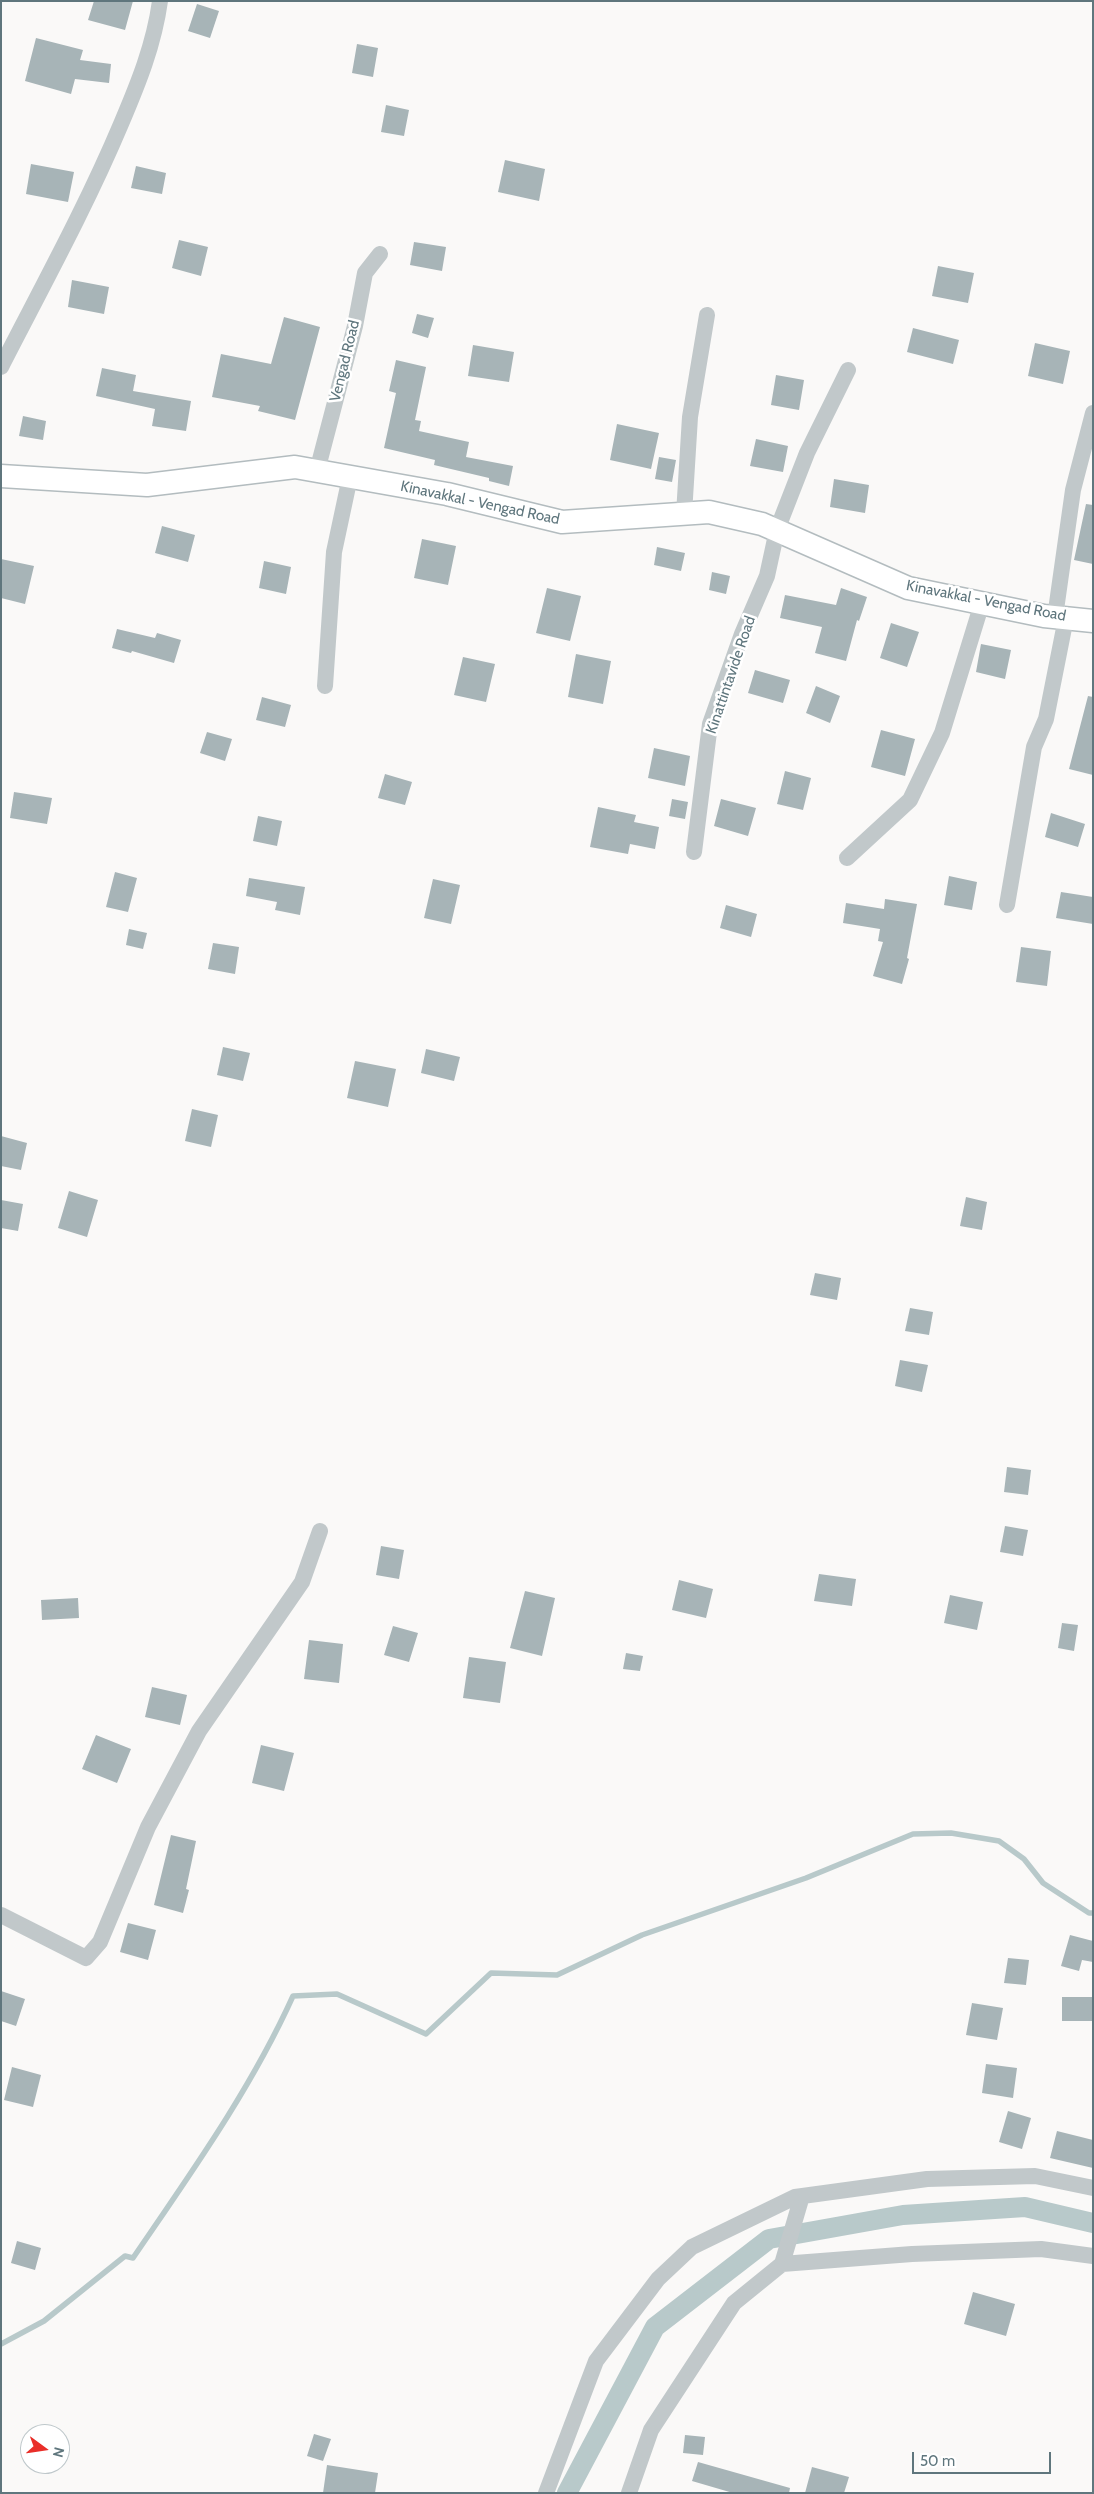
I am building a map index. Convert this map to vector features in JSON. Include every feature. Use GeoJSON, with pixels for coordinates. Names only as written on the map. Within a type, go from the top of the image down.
{"type":"FeatureCollection","features":[{"type":"Feature","properties":{"kind":"main road","name":"Kinavakkal - Vengad Road"},"geometry":{"type":"LineString","coordinates":[[1,476],[147,485],[295,467],[448,494],[562,522],[710,512],[762,524],[908,588],[1060,618],[1093,621]]}},
{"type":"Feature","properties":{"kind":"street"},"geometry":{"type":"LineString","coordinates":[[1,367],[104,166],[144,69],[160,1]]}},
{"type":"Feature","properties":{"kind":"street","name":"Vengad Road"},"geometry":{"type":"LineString","coordinates":[[317,471],[355,326],[365,273],[380,254]]}},
{"type":"Feature","properties":{"kind":"street"},"geometry":{"type":"LineString","coordinates":[[684,514],[690,417],[707,315]]}},
{"type":"Feature","properties":{"kind":"street","name":"Kinattintavide Road"},"geometry":{"type":"LineString","coordinates":[[694,852],[710,724],[742,634],[767,576],[777,530],[807,453],[848,370]]}},
{"type":"Feature","properties":{"kind":"street"},"geometry":{"type":"LineString","coordinates":[[1007,905],[1034,747],[1046,719],[1060,618],[1073,490],[1093,413]]}},
{"type":"Feature","properties":{"kind":"street"},"geometry":{"type":"LineString","coordinates":[[325,686],[334,552],[350,476]]}},
{"type":"Feature","properties":{"kind":"street"},"geometry":{"type":"LineString","coordinates":[[847,858],[910,800],[942,733],[982,603]]}},
{"type":"Feature","properties":{"kind":"street"},"geometry":{"type":"LineString","coordinates":[[1,1914],[86,1958],[100,1942],[148,1826],[199,1730],[302,1582],[320,1531]]}},
{"type":"Feature","properties":{"kind":"street"},"geometry":{"type":"LineString","coordinates":[[546,2493],[596,2361],[658,2279],[692,2247],[795,2197],[927,2179],[1035,2176],[1093,2188]]}},
{"type":"Feature","properties":{"kind":"street"},"geometry":{"type":"LineString","coordinates":[[629,2493],[651,2430],[734,2303],[782,2264],[802,2196]]}},
{"type":"Feature","properties":{"kind":"street"},"geometry":{"type":"LineString","coordinates":[[782,2264],[912,2254],[1041,2249],[1093,2256]]}},
{"type":"Feature","properties":{"kind":"building"},"geometry":{"type":"Polygon","coordinates":[[[94,1],[133,1],[125,30],[88,20],[94,1]]]}},
{"type":"Feature","properties":{"kind":"building"},"geometry":{"type":"Polygon","coordinates":[[[197,4],[219,11],[210,38],[188,31],[197,4]]]}},
{"type":"Feature","properties":{"kind":"building"},"geometry":{"type":"Polygon","coordinates":[[[36,38],[83,50],[80,60],[111,64],[109,83],[75,79],[71,94],[25,81],[36,38]]]}},
{"type":"Feature","properties":{"kind":"building"},"geometry":{"type":"Polygon","coordinates":[[[357,44],[378,48],[373,77],[352,73],[357,44]]]}},
{"type":"Feature","properties":{"kind":"building"},"geometry":{"type":"Polygon","coordinates":[[[386,105],[409,110],[404,136],[381,132],[386,105]]]}},
{"type":"Feature","properties":{"kind":"building"},"geometry":{"type":"Polygon","coordinates":[[[505,160],[545,169],[539,201],[498,192],[505,160]]]}},
{"type":"Feature","properties":{"kind":"building"},"geometry":{"type":"Polygon","coordinates":[[[31,164],[74,172],[68,202],[26,194],[31,164]]]}},
{"type":"Feature","properties":{"kind":"building"},"geometry":{"type":"Polygon","coordinates":[[[136,166],[166,173],[162,194],[131,188],[136,166]]]}},
{"type":"Feature","properties":{"kind":"building"},"geometry":{"type":"Polygon","coordinates":[[[179,240],[208,247],[201,276],[172,268],[179,240]]]}},
{"type":"Feature","properties":{"kind":"building"},"geometry":{"type":"Polygon","coordinates":[[[414,242],[446,247],[442,271],[410,265],[414,242]]]}},
{"type":"Feature","properties":{"kind":"building"},"geometry":{"type":"Polygon","coordinates":[[[938,266],[974,273],[968,303],[932,296],[938,266]]]}},
{"type":"Feature","properties":{"kind":"building"},"geometry":{"type":"Polygon","coordinates":[[[72,280],[109,287],[104,314],[68,307],[72,280]]]}},
{"type":"Feature","properties":{"kind":"building"},"geometry":{"type":"Polygon","coordinates":[[[417,314],[434,318],[428,338],[412,333],[417,314]]]}},
{"type":"Feature","properties":{"kind":"building"},"geometry":{"type":"Polygon","coordinates":[[[284,317],[320,327],[295,420],[258,411],[260,406],[212,397],[221,354],[271,364],[284,317]]]}},
{"type":"Feature","properties":{"kind":"building"},"geometry":{"type":"Polygon","coordinates":[[[913,328],[959,340],[953,364],[907,352],[913,328]]]}},
{"type":"Feature","properties":{"kind":"building"},"geometry":{"type":"Polygon","coordinates":[[[1035,343],[1070,351],[1063,384],[1028,376],[1035,343]]]}},
{"type":"Feature","properties":{"kind":"building"},"geometry":{"type":"Polygon","coordinates":[[[473,345],[514,352],[509,382],[468,376],[473,345]]]}},
{"type":"Feature","properties":{"kind":"building"},"geometry":{"type":"Polygon","coordinates":[[[396,360],[426,367],[415,420],[421,421],[419,431],[469,442],[466,457],[513,466],[509,486],[489,481],[489,478],[434,465],[435,460],[384,448],[396,393],[389,391],[396,360]]]}},
{"type":"Feature","properties":{"kind":"building"},"geometry":{"type":"Polygon","coordinates":[[[102,368],[136,375],[133,391],[191,401],[186,431],[152,426],[155,409],[96,396],[102,368]]]}},
{"type":"Feature","properties":{"kind":"building"},"geometry":{"type":"Polygon","coordinates":[[[776,375],[804,380],[799,410],[771,405],[776,375]]]}},
{"type":"Feature","properties":{"kind":"building"},"geometry":{"type":"Polygon","coordinates":[[[23,416],[46,421],[43,440],[19,436],[23,416]]]}},
{"type":"Feature","properties":{"kind":"building"},"geometry":{"type":"Polygon","coordinates":[[[617,424],[659,433],[651,469],[610,460],[617,424]]]}},
{"type":"Feature","properties":{"kind":"building"},"geometry":{"type":"Polygon","coordinates":[[[756,439],[788,446],[783,472],[750,466],[756,439]]]}},
{"type":"Feature","properties":{"kind":"building"},"geometry":{"type":"Polygon","coordinates":[[[659,457],[676,460],[672,482],[655,479],[659,457]]]}},
{"type":"Feature","properties":{"kind":"building"},"geometry":{"type":"Polygon","coordinates":[[[834,479],[869,485],[865,513],[830,507],[834,479]]]}},
{"type":"Feature","properties":{"kind":"building"},"geometry":{"type":"Polygon","coordinates":[[[1086,504],[1093,505],[1093,564],[1074,560],[1086,504]]]}},
{"type":"Feature","properties":{"kind":"building"},"geometry":{"type":"Polygon","coordinates":[[[162,526],[195,535],[188,562],[155,553],[162,526]]]}},
{"type":"Feature","properties":{"kind":"building"},"geometry":{"type":"Polygon","coordinates":[[[422,539],[456,546],[448,585],[414,578],[422,539]]]}},
{"type":"Feature","properties":{"kind":"building"},"geometry":{"type":"Polygon","coordinates":[[[657,547],[685,553],[681,571],[654,565],[657,547]]]}},
{"type":"Feature","properties":{"kind":"building"},"geometry":{"type":"Polygon","coordinates":[[[1,559],[34,566],[25,604],[1,598],[1,559]]]}},
{"type":"Feature","properties":{"kind":"building"},"geometry":{"type":"Polygon","coordinates":[[[264,561],[291,567],[286,594],[259,588],[264,561]]]}},
{"type":"Feature","properties":{"kind":"building"},"geometry":{"type":"Polygon","coordinates":[[[712,572],[730,576],[726,594],[709,590],[712,572]]]}},
{"type":"Feature","properties":{"kind":"building"},"geometry":{"type":"Polygon","coordinates":[[[547,588],[581,596],[570,641],[536,633],[547,588]]]}},
{"type":"Feature","properties":{"kind":"building"},"geometry":{"type":"Polygon","coordinates":[[[841,588],[867,597],[859,621],[857,620],[846,661],[815,653],[822,627],[780,618],[785,595],[836,605],[841,588]]]}},
{"type":"Feature","properties":{"kind":"building"},"geometry":{"type":"Polygon","coordinates":[[[891,623],[919,632],[907,667],[880,658],[891,623]]]}},
{"type":"Feature","properties":{"kind":"building"},"geometry":{"type":"Polygon","coordinates":[[[117,629],[155,638],[157,633],[181,640],[174,663],[132,651],[131,653],[112,648],[117,629]]]}},
{"type":"Feature","properties":{"kind":"building"},"geometry":{"type":"Polygon","coordinates":[[[981,644],[1011,650],[1005,679],[976,672],[981,644]]]}},
{"type":"Feature","properties":{"kind":"building"},"geometry":{"type":"Polygon","coordinates":[[[576,654],[611,661],[603,704],[568,697],[576,654]]]}},
{"type":"Feature","properties":{"kind":"building"},"geometry":{"type":"Polygon","coordinates":[[[463,657],[495,664],[486,702],[454,695],[463,657]]]}},
{"type":"Feature","properties":{"kind":"building"},"geometry":{"type":"Polygon","coordinates":[[[755,670],[790,680],[783,703],[748,693],[755,670]]]}},
{"type":"Feature","properties":{"kind":"building"},"geometry":{"type":"Polygon","coordinates":[[[816,686],[840,696],[830,723],[806,713],[816,686]]]}},
{"type":"Feature","properties":{"kind":"building"},"geometry":{"type":"Polygon","coordinates":[[[1088,696],[1093,697],[1093,775],[1069,769],[1088,696]]]}},
{"type":"Feature","properties":{"kind":"building"},"geometry":{"type":"Polygon","coordinates":[[[262,697],[291,705],[285,727],[256,720],[262,697]]]}},
{"type":"Feature","properties":{"kind":"building"},"geometry":{"type":"Polygon","coordinates":[[[881,730],[915,739],[905,776],[871,767],[881,730]]]}},
{"type":"Feature","properties":{"kind":"building"},"geometry":{"type":"Polygon","coordinates":[[[207,732],[232,739],[225,761],[200,753],[207,732]]]}},
{"type":"Feature","properties":{"kind":"building"},"geometry":{"type":"Polygon","coordinates":[[[654,748],[690,756],[685,786],[648,778],[654,748]]]}},
{"type":"Feature","properties":{"kind":"building"},"geometry":{"type":"Polygon","coordinates":[[[785,771],[811,778],[803,810],[777,804],[785,771]]]}},
{"type":"Feature","properties":{"kind":"building"},"geometry":{"type":"Polygon","coordinates":[[[385,774],[412,782],[405,805],[378,798],[385,774]]]}},
{"type":"Feature","properties":{"kind":"building"},"geometry":{"type":"Polygon","coordinates":[[[14,792],[52,798],[47,824],[10,818],[14,792]]]}},
{"type":"Feature","properties":{"kind":"building"},"geometry":{"type":"Polygon","coordinates":[[[672,799],[688,802],[685,819],[669,816],[672,799]]]}},
{"type":"Feature","properties":{"kind":"building"},"geometry":{"type":"Polygon","coordinates":[[[721,799],[756,808],[748,836],[714,826],[721,799]]]}},
{"type":"Feature","properties":{"kind":"building"},"geometry":{"type":"Polygon","coordinates":[[[598,807],[636,815],[634,822],[659,827],[655,849],[630,844],[628,854],[590,847],[598,807]]]}},
{"type":"Feature","properties":{"kind":"building"},"geometry":{"type":"Polygon","coordinates":[[[1051,813],[1085,824],[1078,847],[1045,837],[1051,813]]]}},
{"type":"Feature","properties":{"kind":"building"},"geometry":{"type":"Polygon","coordinates":[[[258,816],[282,821],[277,846],[253,841],[258,816]]]}},
{"type":"Feature","properties":{"kind":"building"},"geometry":{"type":"Polygon","coordinates":[[[115,872],[137,878],[128,912],[106,907],[115,872]]]}},
{"type":"Feature","properties":{"kind":"building"},"geometry":{"type":"Polygon","coordinates":[[[949,876],[977,882],[972,910],[944,905],[949,876]]]}},
{"type":"Feature","properties":{"kind":"building"},"geometry":{"type":"Polygon","coordinates":[[[249,878],[305,887],[300,915],[275,910],[277,902],[246,896],[249,878]]]}},
{"type":"Feature","properties":{"kind":"building"},"geometry":{"type":"Polygon","coordinates":[[[433,879],[460,885],[451,924],[424,918],[433,879]]]}},
{"type":"Feature","properties":{"kind":"building"},"geometry":{"type":"Polygon","coordinates":[[[1061,892],[1093,897],[1093,924],[1056,918],[1061,892]]]}},
{"type":"Feature","properties":{"kind":"building"},"geometry":{"type":"Polygon","coordinates":[[[885,899],[917,904],[907,958],[909,959],[902,984],[873,976],[883,942],[878,941],[880,929],[843,923],[846,903],[884,909],[885,899]]]}},
{"type":"Feature","properties":{"kind":"building"},"geometry":{"type":"Polygon","coordinates":[[[726,905],[757,914],[751,937],[720,928],[726,905]]]}},
{"type":"Feature","properties":{"kind":"building"},"geometry":{"type":"Polygon","coordinates":[[[129,929],[147,933],[143,949],[126,945],[129,929]]]}},
{"type":"Feature","properties":{"kind":"building"},"geometry":{"type":"Polygon","coordinates":[[[213,943],[239,947],[235,974],[208,969],[213,943]]]}},
{"type":"Feature","properties":{"kind":"building"},"geometry":{"type":"Polygon","coordinates":[[[1021,947],[1051,951],[1047,986],[1016,982],[1021,947]]]}},
{"type":"Feature","properties":{"kind":"building"},"geometry":{"type":"Polygon","coordinates":[[[223,1047],[250,1053],[243,1081],[217,1075],[223,1047]]]}},
{"type":"Feature","properties":{"kind":"building"},"geometry":{"type":"Polygon","coordinates":[[[426,1049],[460,1057],[454,1081],[421,1073],[426,1049]]]}},
{"type":"Feature","properties":{"kind":"building"},"geometry":{"type":"Polygon","coordinates":[[[355,1061],[396,1069],[388,1107],[347,1098],[355,1061]]]}},
{"type":"Feature","properties":{"kind":"building"},"geometry":{"type":"Polygon","coordinates":[[[192,1109],[218,1115],[211,1147],[185,1141],[192,1109]]]}},
{"type":"Feature","properties":{"kind":"building"},"geometry":{"type":"Polygon","coordinates":[[[1,1136],[27,1143],[21,1170],[1,1166],[1,1136]]]}},
{"type":"Feature","properties":{"kind":"building"},"geometry":{"type":"Polygon","coordinates":[[[69,1191],[98,1200],[87,1237],[58,1228],[69,1191]]]}},
{"type":"Feature","properties":{"kind":"building"},"geometry":{"type":"Polygon","coordinates":[[[966,1197],[987,1202],[982,1230],[960,1226],[966,1197]]]}},
{"type":"Feature","properties":{"kind":"building"},"geometry":{"type":"Polygon","coordinates":[[[1,1200],[23,1204],[18,1231],[1,1228],[1,1200]]]}},
{"type":"Feature","properties":{"kind":"building"},"geometry":{"type":"Polygon","coordinates":[[[815,1273],[841,1278],[837,1300],[810,1295],[815,1273]]]}},
{"type":"Feature","properties":{"kind":"building"},"geometry":{"type":"Polygon","coordinates":[[[910,1308],[933,1312],[929,1335],[905,1331],[910,1308]]]}},
{"type":"Feature","properties":{"kind":"building"},"geometry":{"type":"Polygon","coordinates":[[[900,1360],[928,1365],[922,1392],[895,1386],[900,1360]]]}},
{"type":"Feature","properties":{"kind":"building"},"geometry":{"type":"Polygon","coordinates":[[[1007,1467],[1031,1470],[1028,1495],[1004,1492],[1007,1467]]]}},
{"type":"Feature","properties":{"kind":"building"},"geometry":{"type":"Polygon","coordinates":[[[1005,1526],[1028,1530],[1023,1556],[1000,1552],[1005,1526]]]}},
{"type":"Feature","properties":{"kind":"building"},"geometry":{"type":"Polygon","coordinates":[[[381,1546],[404,1550],[399,1579],[376,1575],[381,1546]]]}},
{"type":"Feature","properties":{"kind":"building"},"geometry":{"type":"Polygon","coordinates":[[[819,1574],[856,1579],[852,1606],[814,1601],[819,1574]]]}},
{"type":"Feature","properties":{"kind":"building"},"geometry":{"type":"Polygon","coordinates":[[[679,1580],[713,1589],[706,1618],[672,1610],[679,1580]]]}},
{"type":"Feature","properties":{"kind":"building"},"geometry":{"type":"Polygon","coordinates":[[[525,1591],[555,1598],[542,1656],[510,1648],[525,1591]]]}},
{"type":"Feature","properties":{"kind":"building"},"geometry":{"type":"Polygon","coordinates":[[[950,1595],[983,1602],[977,1630],[944,1623],[950,1595]]]}},
{"type":"Feature","properties":{"kind":"building"},"geometry":{"type":"Polygon","coordinates":[[[78,1598],[79,1618],[42,1620],[41,1600],[78,1598]]]}},
{"type":"Feature","properties":{"kind":"building"},"geometry":{"type":"Polygon","coordinates":[[[1062,1623],[1078,1625],[1074,1651],[1058,1648],[1062,1623]]]}},
{"type":"Feature","properties":{"kind":"building"},"geometry":{"type":"Polygon","coordinates":[[[393,1626],[418,1633],[409,1662],[384,1655],[393,1626]]]}},
{"type":"Feature","properties":{"kind":"building"},"geometry":{"type":"Polygon","coordinates":[[[309,1640],[343,1644],[339,1683],[304,1679],[309,1640]]]}},
{"type":"Feature","properties":{"kind":"building"},"geometry":{"type":"Polygon","coordinates":[[[626,1653],[643,1656],[640,1671],[623,1669],[626,1653]]]}},
{"type":"Feature","properties":{"kind":"building"},"geometry":{"type":"Polygon","coordinates":[[[469,1657],[506,1662],[500,1703],[463,1698],[469,1657]]]}},
{"type":"Feature","properties":{"kind":"building"},"geometry":{"type":"Polygon","coordinates":[[[152,1687],[187,1695],[180,1725],[145,1717],[152,1687]]]}},
{"type":"Feature","properties":{"kind":"building"},"geometry":{"type":"Polygon","coordinates":[[[96,1735],[131,1749],[117,1783],[82,1769],[96,1735]]]}},
{"type":"Feature","properties":{"kind":"building"},"geometry":{"type":"Polygon","coordinates":[[[261,1745],[294,1753],[284,1791],[252,1783],[261,1745]]]}},
{"type":"Feature","properties":{"kind":"building"},"geometry":{"type":"Polygon","coordinates":[[[171,1835],[196,1841],[186,1889],[189,1890],[183,1913],[154,1905],[171,1835]]]}},
{"type":"Feature","properties":{"kind":"building"},"geometry":{"type":"Polygon","coordinates":[[[128,1923],[156,1930],[148,1960],[120,1952],[128,1923]]]}},
{"type":"Feature","properties":{"kind":"building"},"geometry":{"type":"Polygon","coordinates":[[[1070,1935],[1093,1941],[1093,1962],[1082,1960],[1079,1971],[1061,1966],[1070,1935]]]}},
{"type":"Feature","properties":{"kind":"building"},"geometry":{"type":"Polygon","coordinates":[[[1008,1958],[1029,1960],[1026,1985],[1004,1983],[1008,1958]]]}},
{"type":"Feature","properties":{"kind":"building"},"geometry":{"type":"Polygon","coordinates":[[[1,1991],[25,1999],[16,2026],[1,2021],[1,1991]]]}},
{"type":"Feature","properties":{"kind":"building"},"geometry":{"type":"Polygon","coordinates":[[[1062,1997],[1093,1997],[1093,2021],[1062,2021],[1062,1997]]]}},
{"type":"Feature","properties":{"kind":"building"},"geometry":{"type":"Polygon","coordinates":[[[972,2003],[1003,2008],[997,2040],[966,2035],[972,2003]]]}},
{"type":"Feature","properties":{"kind":"building"},"geometry":{"type":"Polygon","coordinates":[[[986,2064],[1017,2068],[1013,2098],[982,2093],[986,2064]]]}},
{"type":"Feature","properties":{"kind":"building"},"geometry":{"type":"Polygon","coordinates":[[[12,2067],[41,2075],[33,2107],[4,2100],[12,2067]]]}},
{"type":"Feature","properties":{"kind":"building"},"geometry":{"type":"Polygon","coordinates":[[[1008,2111],[1031,2118],[1022,2149],[999,2142],[1008,2111]]]}},
{"type":"Feature","properties":{"kind":"building"},"geometry":{"type":"Polygon","coordinates":[[[1057,2131],[1093,2140],[1093,2168],[1050,2158],[1057,2131]]]}},
{"type":"Feature","properties":{"kind":"building"},"geometry":{"type":"Polygon","coordinates":[[[17,2241],[41,2248],[35,2270],[11,2263],[17,2241]]]}},
{"type":"Feature","properties":{"kind":"building"},"geometry":{"type":"Polygon","coordinates":[[[973,2292],[1015,2304],[1006,2336],[964,2324],[973,2292]]]}},
{"type":"Feature","properties":{"kind":"building"},"geometry":{"type":"Polygon","coordinates":[[[314,2434],[331,2439],[323,2461],[307,2456],[314,2434]]]}},
{"type":"Feature","properties":{"kind":"building"},"geometry":{"type":"Polygon","coordinates":[[[685,2435],[705,2437],[703,2455],[683,2453],[685,2435]]]}},
{"type":"Feature","properties":{"kind":"building"},"geometry":{"type":"Polygon","coordinates":[[[698,2462],[790,2488],[789,2493],[733,2493],[692,2481],[698,2462]]]}},
{"type":"Feature","properties":{"kind":"building"},"geometry":{"type":"Polygon","coordinates":[[[327,2465],[378,2473],[375,2493],[323,2493],[327,2465]]]}},
{"type":"Feature","properties":{"kind":"building"},"geometry":{"type":"Polygon","coordinates":[[[812,2467],[849,2477],[844,2493],[805,2493],[812,2467]]]}},
{"type":"Feature","properties":{"kind":"waterway"},"geometry":{"type":"LineString","coordinates":[[1,2344],[44,2321],[125,2256],[133,2258],[219,2130],[258,2064],[293,1996],[337,1994],[426,2034],[491,1973],[557,1975],[642,1935],[806,1878],[913,1834],[951,1833],[999,1841],[1024,1859],[1043,1883],[1089,1913],[1093,1913]]}},
{"type":"Feature","properties":{"kind":"waterway"},"geometry":{"type":"LineString","coordinates":[[567,2493],[655,2327],[769,2239],[903,2215],[1025,2207],[1093,2223]]}}]}
